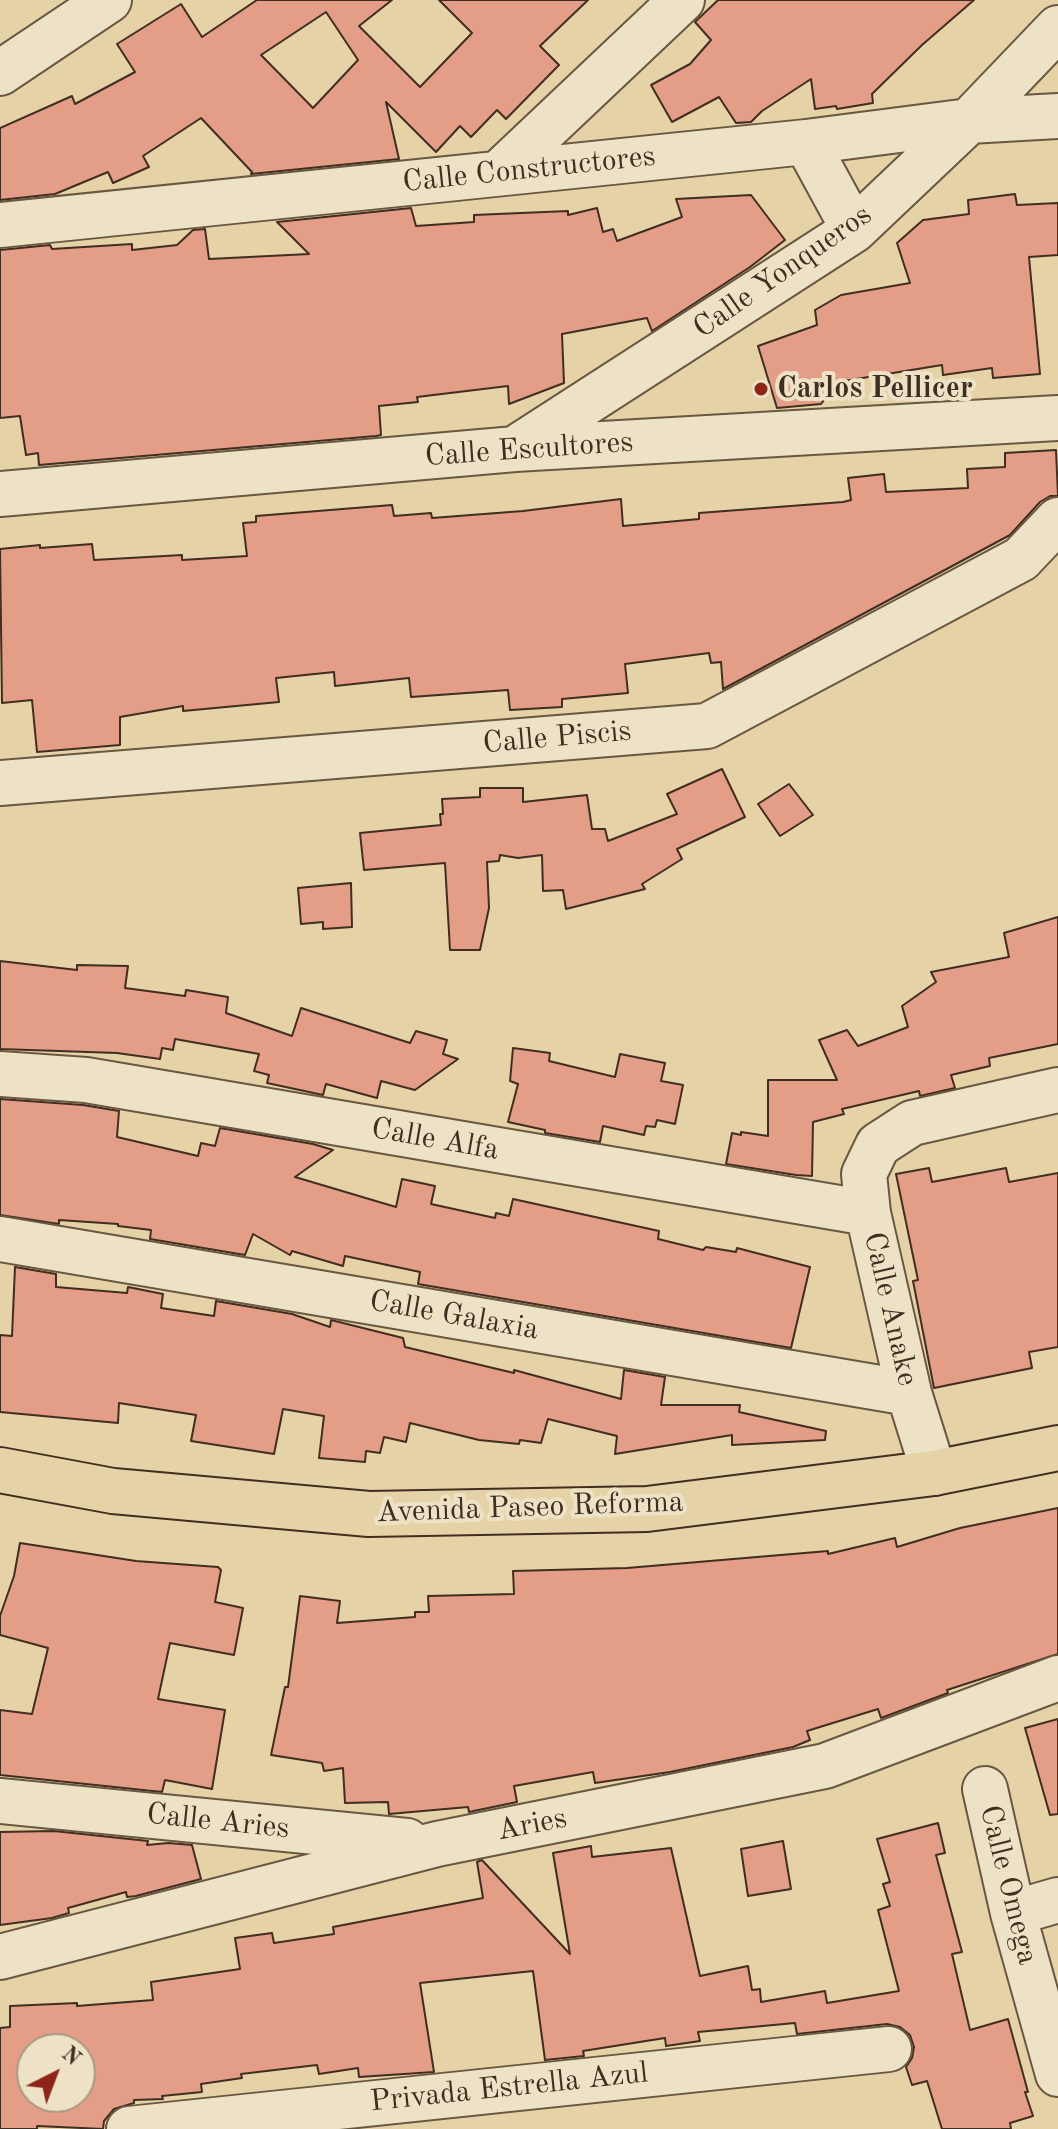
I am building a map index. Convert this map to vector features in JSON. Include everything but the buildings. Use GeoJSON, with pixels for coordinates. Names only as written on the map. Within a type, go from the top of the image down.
{"type":"FeatureCollection","features":[{"type":"Feature","properties":{"kind":"main road","name":"Avenida Paseo Reforma"},"geometry":{"type":"LineString","coordinates":[[0,1470],[113,1491],[369,1514],[647,1509],[934,1473],[1058,1448]]}},
{"type":"Feature","properties":{"kind":"street"},"geometry":{"type":"LineString","coordinates":[[0,73],[109,0]]}},
{"type":"Feature","properties":{"kind":"street"},"geometry":{"type":"LineString","coordinates":[[499,173],[682,0]]}},
{"type":"Feature","properties":{"kind":"street","name":"Calle Yonqueros"},"geometry":{"type":"LineString","coordinates":[[515,449],[854,230],[969,121],[1058,28]]}},
{"type":"Feature","properties":{"kind":"street","name":"Calle Constructores"},"geometry":{"type":"LineString","coordinates":[[0,225],[806,142],[969,121],[1058,116]]}},
{"type":"Feature","properties":{"kind":"street"},"geometry":{"type":"LineString","coordinates":[[806,142],[854,230]]}},
{"type":"Feature","properties":{"kind":"street","name":"Calle Escultores"},"geometry":{"type":"LineString","coordinates":[[0,494],[515,449],[1058,418]]}},
{"type":"Feature","properties":{"kind":"street","name":"Calle Piscis"},"geometry":{"type":"LineString","coordinates":[[0,783],[707,726],[1021,559],[1058,520]]}},
{"type":"Feature","properties":{"kind":"street","name":"Calle Alfa"},"geometry":{"type":"LineString","coordinates":[[0,1074],[86,1080],[868,1213]]}},
{"type":"Feature","properties":{"kind":"street","name":"Calle Anake"},"geometry":{"type":"LineString","coordinates":[[934,1473],[909,1393],[868,1213],[864,1174],[878,1145],[912,1123],[1058,1090]]}},
{"type":"Feature","properties":{"kind":"street","name":"Calle Galaxia"},"geometry":{"type":"LineString","coordinates":[[0,1239],[909,1393]]}},
{"type":"Feature","properties":{"kind":"street","name":"Aries"},"geometry":{"type":"LineString","coordinates":[[0,1957],[437,1844],[825,1766],[1058,1678]]}},
{"type":"Feature","properties":{"kind":"street","name":"Calle Omega"},"geometry":{"type":"LineString","coordinates":[[985,1789],[1013,1913],[1058,2074]]}},
{"type":"Feature","properties":{"kind":"street","name":"Calle Aries"},"geometry":{"type":"LineString","coordinates":[[0,1801],[437,1844]]}},
{"type":"Feature","properties":{"kind":"street"},"geometry":{"type":"LineString","coordinates":[[1013,1913],[1058,1900]]}},
{"type":"Feature","properties":{"kind":"street","name":"Privada Estrella Azul"},"geometry":{"type":"LineString","coordinates":[[129,2129],[889,2049]]}},
{"type":"Feature","properties":{"kind":"place","name":"Carlos Pellicer"},"geometry":{"type":"Point","coordinates":[761,389]}}]}
